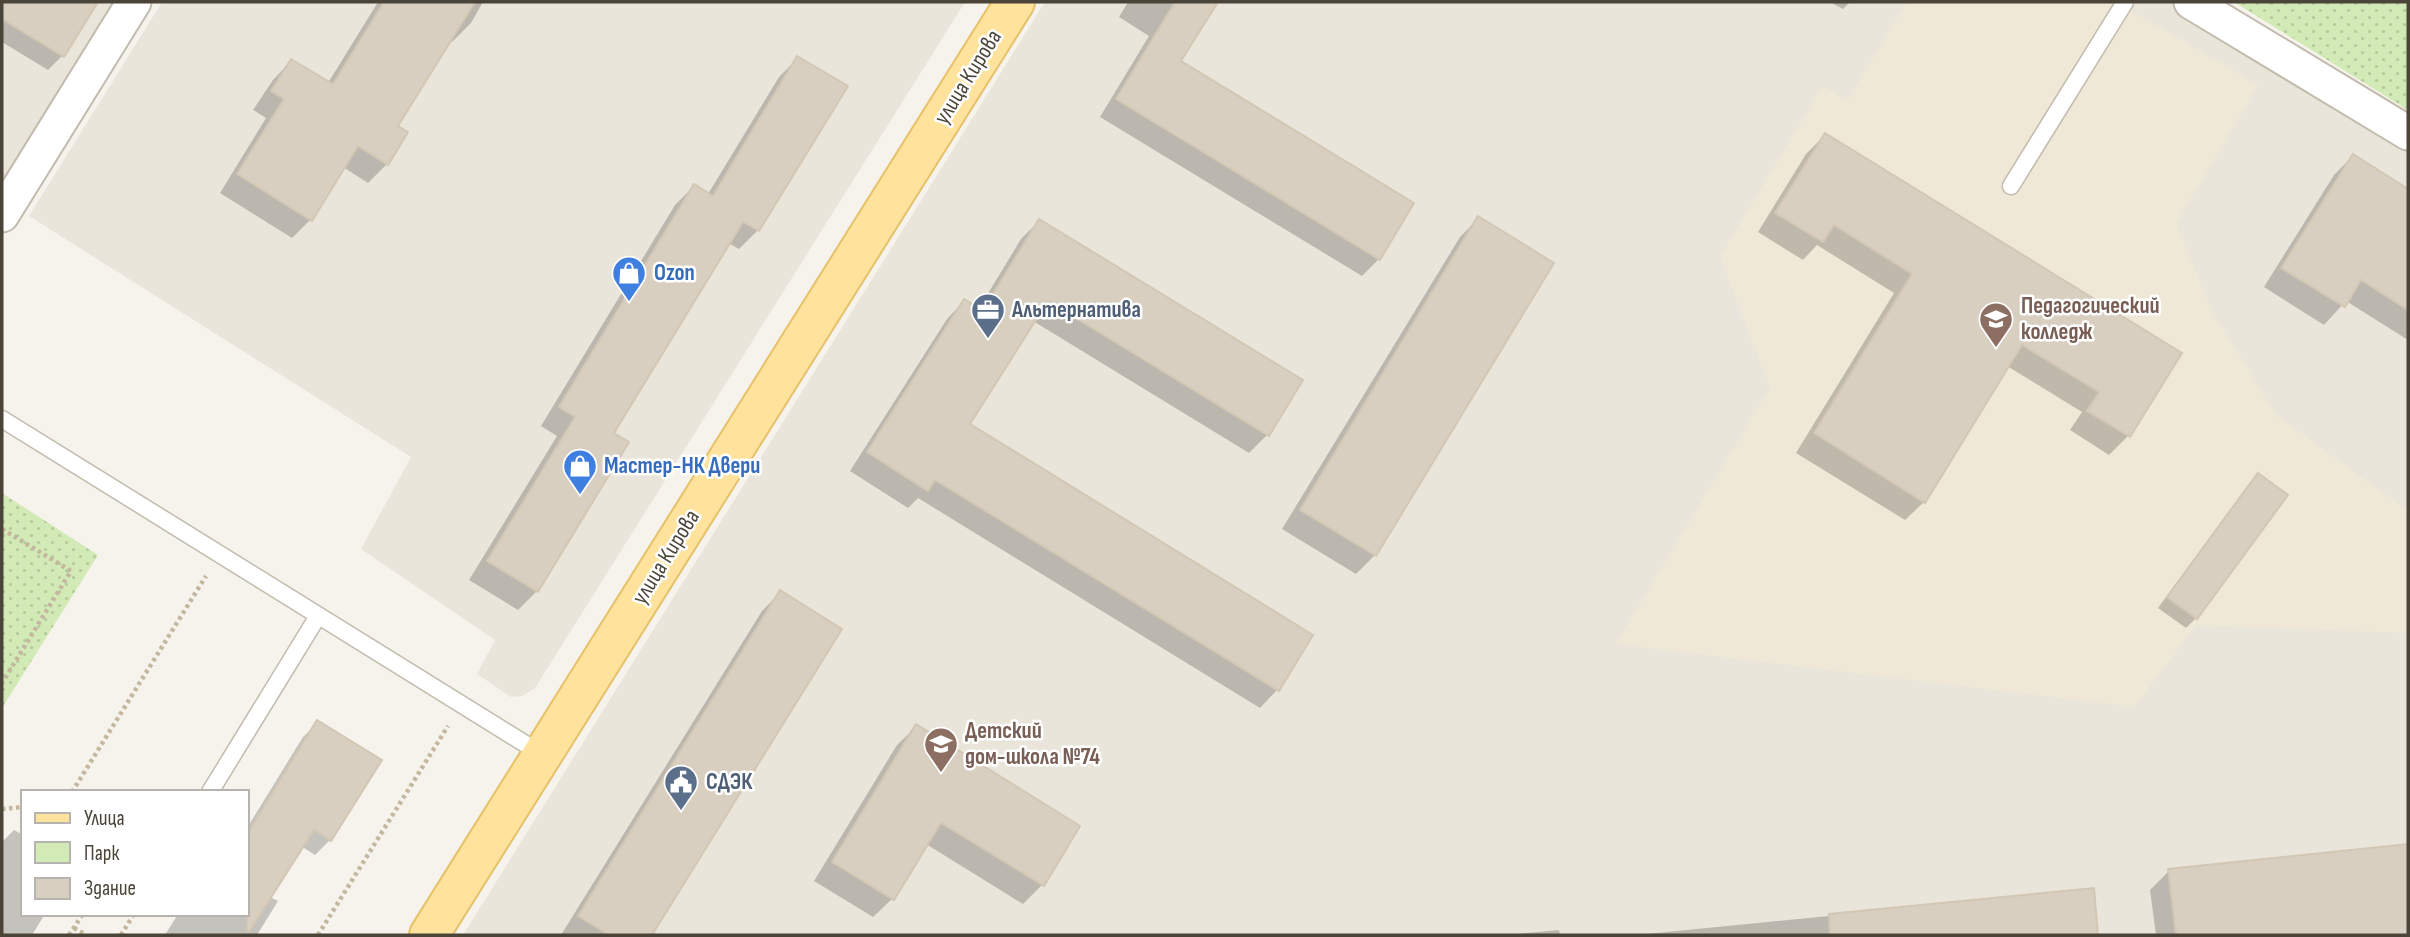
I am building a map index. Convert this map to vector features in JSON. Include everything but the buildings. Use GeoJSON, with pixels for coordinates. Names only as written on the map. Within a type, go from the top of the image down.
{"type":"FeatureCollection","features":[{"type":"Feature","properties":{"kind":"main road","name":"улица Кирова"},"geometry":{"type":"LineString","coordinates":[[429,935],[1015,2]]}},
{"type":"Feature","properties":{"kind":"street"},"geometry":{"type":"LineString","coordinates":[[2,215],[134,2]]}},
{"type":"Feature","properties":{"kind":"street"},"geometry":{"type":"LineString","coordinates":[[2191,2],[2408,134]]}},
{"type":"Feature","properties":{"kind":"lane"},"geometry":{"type":"LineString","coordinates":[[2011,186],[2125,2]]}},
{"type":"Feature","properties":{"kind":"lane"},"geometry":{"type":"LineString","coordinates":[[2,419],[543,755]]}},
{"type":"Feature","properties":{"kind":"lane"},"geometry":{"type":"LineString","coordinates":[[211,790],[318,616]]}},
{"type":"Feature","properties":{"kind":"path"},"geometry":{"type":"LineString","coordinates":[[2,529],[71,571],[2,683]]}},
{"type":"Feature","properties":{"kind":"path"},"geometry":{"type":"LineString","coordinates":[[73,790],[219,554]]}},
{"type":"Feature","properties":{"kind":"path"},"geometry":{"type":"LineString","coordinates":[[318,935],[461,704]]}},
{"type":"Feature","properties":{"kind":"path"},"geometry":{"type":"LineString","coordinates":[[2,809],[21,807]]}},
{"type":"Feature","properties":{"kind":"path"},"geometry":{"type":"LineString","coordinates":[[69,935],[82,916]]}},
{"type":"Feature","properties":{"kind":"path"},"geometry":{"type":"LineString","coordinates":[[121,935],[133,916]]}},
{"type":"Feature","properties":{"kind":"path"},"geometry":{"type":"LineString","coordinates":[[74,928],[86,935]]}},
{"type":"Feature","properties":{"kind":"shaded area"},"geometry":{"type":"Polygon","coordinates":[[[2,2],[121,2],[2,195],[2,2]]]}},
{"type":"Feature","properties":{"kind":"shaded area"},"geometry":{"type":"Polygon","coordinates":[[[162,2],[965,2],[535,688],[522,696],[511,697],[477,674],[495,640],[361,549],[411,457],[29,216],[162,2]]]}},
{"type":"Feature","properties":{"kind":"shaded area"},"geometry":{"type":"Polygon","coordinates":[[[1045,2],[2181,2],[2408,142],[2408,935],[463,935],[1045,2]]]}},
{"type":"Feature","properties":{"kind":"shaded area","name":"Педагогический колледж"},"geometry":{"type":"Polygon","coordinates":[[[1907,2],[2117,2],[2258,85],[2176,224],[2212,311],[2276,415],[2408,511],[2408,633],[2196,625],[2134,707],[1616,644],[1770,388],[1720,256],[1823,86],[1847,101],[1907,2]]]}},
{"type":"Feature","properties":{"kind":"green space"},"geometry":{"type":"Polygon","coordinates":[[[2234,2],[2408,2],[2408,110],[2234,2]]]}},
{"type":"Feature","properties":{"kind":"green space"},"geometry":{"type":"Polygon","coordinates":[[[2,493],[98,555],[2,708],[2,493]]]}},
{"type":"Feature","properties":{"kind":"place","name":"Ozon"},"geometry":{"type":"Point","coordinates":[629,303]}},
{"type":"Feature","properties":{"kind":"place","name":"Альтернатива"},"geometry":{"type":"Point","coordinates":[988,340]}},
{"type":"Feature","properties":{"kind":"place","name":"Педагогический колледж"},"geometry":{"type":"Point","coordinates":[1996,349]}},
{"type":"Feature","properties":{"kind":"place","name":"Мастер-НК Двери"},"geometry":{"type":"Point","coordinates":[580,496]}},
{"type":"Feature","properties":{"kind":"place","name":"Детский дом-школа №74"},"geometry":{"type":"Point","coordinates":[941,774]}},
{"type":"Feature","properties":{"kind":"place","name":"СДЭК"},"geometry":{"type":"Point","coordinates":[681,812]}}]}
